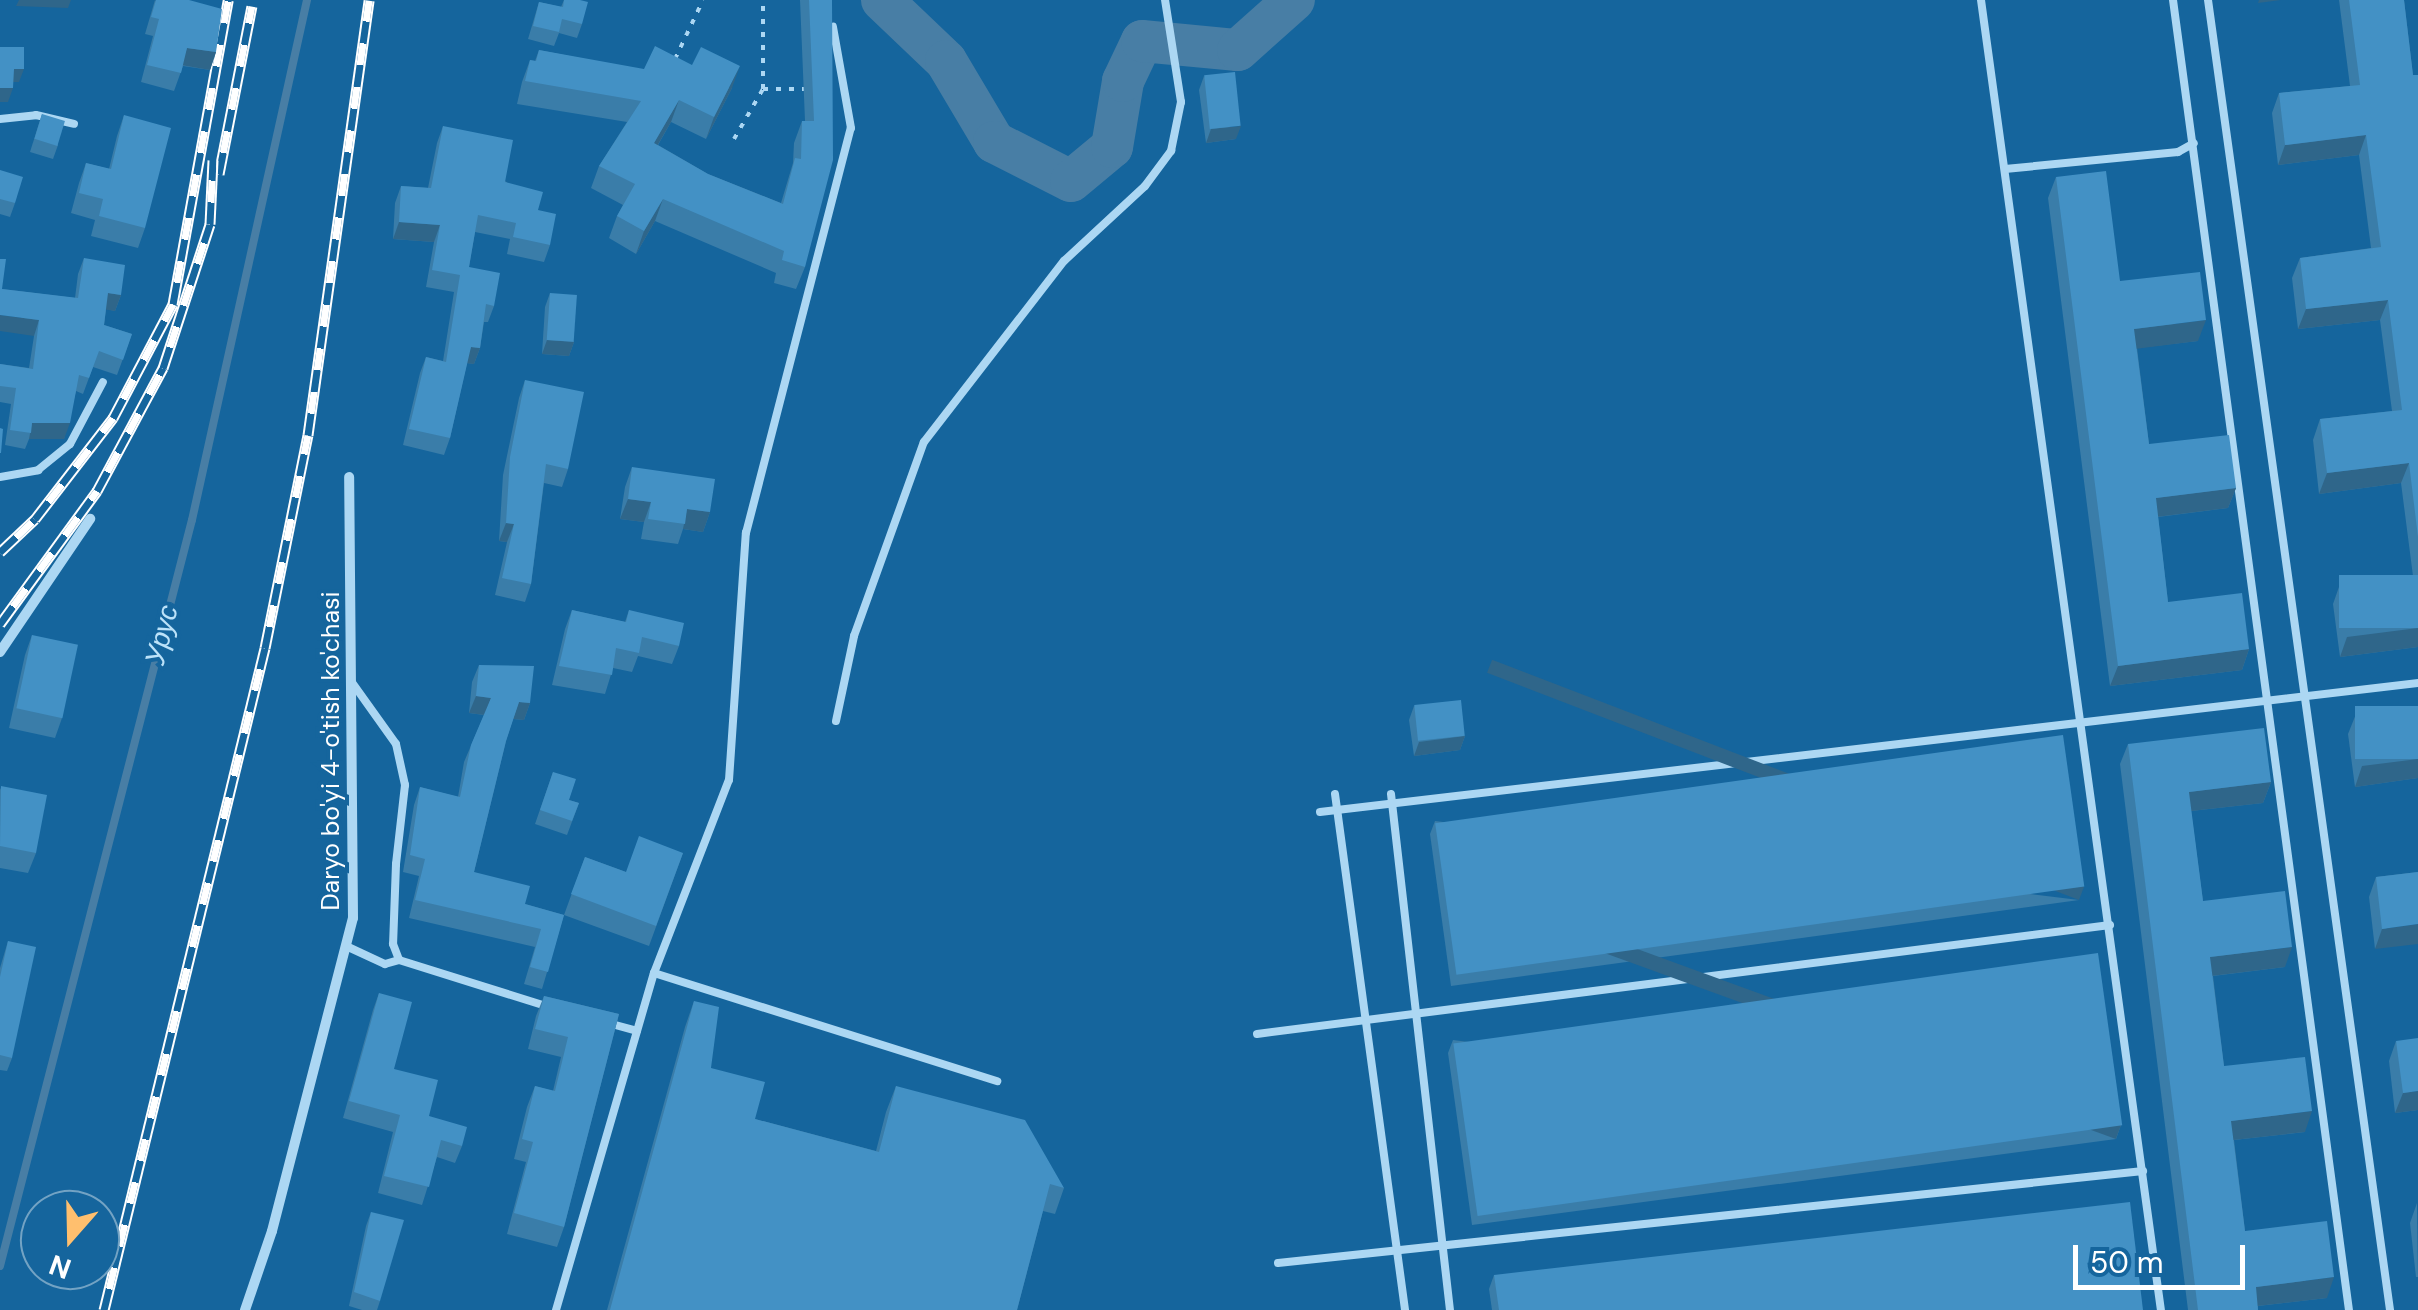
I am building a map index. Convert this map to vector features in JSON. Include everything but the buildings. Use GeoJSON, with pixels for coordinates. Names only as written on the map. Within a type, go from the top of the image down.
{"type":"FeatureCollection","features":[{"type":"Feature","properties":{"kind":"street","name":"Daryo bo'yi 4-o'tish ko'chasi"},"geometry":{"type":"LineString","coordinates":[[245,1310],[272,1231],[353,918],[349,476]]}},
{"type":"Feature","properties":{"kind":"street"},"geometry":{"type":"LineString","coordinates":[[0,652],[90,519]]}},
{"type":"Feature","properties":{"kind":"lane"},"geometry":{"type":"LineString","coordinates":[[836,721],[854,636],[924,442],[1064,260],[1145,186],[1172,151],[1182,102],[1165,0]]}},
{"type":"Feature","properties":{"kind":"lane"},"geometry":{"type":"LineString","coordinates":[[1981,0],[2083,720],[2161,1310]]}},
{"type":"Feature","properties":{"kind":"lane"},"geometry":{"type":"LineString","coordinates":[[2173,0],[2349,1310]]}},
{"type":"Feature","properties":{"kind":"lane"},"geometry":{"type":"LineString","coordinates":[[2208,0],[2390,1310]]}},
{"type":"Feature","properties":{"kind":"lane"},"geometry":{"type":"LineString","coordinates":[[556,1310],[654,973],[729,780],[746,533],[851,128],[833,27]]}},
{"type":"Feature","properties":{"kind":"lane"},"geometry":{"type":"LineString","coordinates":[[0,119],[36,115],[74,124]]}},
{"type":"Feature","properties":{"kind":"lane"},"geometry":{"type":"LineString","coordinates":[[2005,169],[2178,152],[2194,142]]}},
{"type":"Feature","properties":{"kind":"lane"},"geometry":{"type":"LineString","coordinates":[[0,477],[38,470],[70,444],[103,382]]}},
{"type":"Feature","properties":{"kind":"lane"},"geometry":{"type":"LineString","coordinates":[[351,681],[396,744],[405,785],[396,864],[393,944],[399,960]]}},
{"type":"Feature","properties":{"kind":"lane"},"geometry":{"type":"LineString","coordinates":[[1320,812],[1391,799],[2418,683]]}},
{"type":"Feature","properties":{"kind":"lane"},"geometry":{"type":"LineString","coordinates":[[1334,794],[1405,1310]]}},
{"type":"Feature","properties":{"kind":"lane"},"geometry":{"type":"LineString","coordinates":[[1391,799],[1450,1310]]}},
{"type":"Feature","properties":{"kind":"lane"},"geometry":{"type":"LineString","coordinates":[[1257,1034],[2110,926]]}},
{"type":"Feature","properties":{"kind":"lane"},"geometry":{"type":"LineString","coordinates":[[346,946],[385,964],[399,960],[551,1007]]}},
{"type":"Feature","properties":{"kind":"lane"},"geometry":{"type":"LineString","coordinates":[[654,973],[997,1080]]}},
{"type":"Feature","properties":{"kind":"lane"},"geometry":{"type":"LineString","coordinates":[[602,1021],[637,1031]]}},
{"type":"Feature","properties":{"kind":"lane"},"geometry":{"type":"LineString","coordinates":[[1278,1264],[2142,1170]]}},
{"type":"Feature","properties":{"kind":"path"},"geometry":{"type":"LineString","coordinates":[[670,68],[703,0]]}},
{"type":"Feature","properties":{"kind":"path"},"geometry":{"type":"LineString","coordinates":[[734,140],[763,89],[763,0]]}},
{"type":"Feature","properties":{"kind":"path"},"geometry":{"type":"LineString","coordinates":[[763,89],[817,88]]}},
{"type":"Feature","properties":{"kind":"waterway","name":"Урус"},"geometry":{"type":"LineString","coordinates":[[0,1266],[192,520],[307,0]]}},
{"type":"Feature","properties":{"kind":"waterway"},"geometry":{"type":"LineString","coordinates":[[882,0],[946,61],[994,142],[1071,181],[1112,147],[1123,81],[1142,41],[1238,50],[1294,0]]}},
{"type":"Feature","properties":{"kind":"railway"},"geometry":{"type":"LineString","coordinates":[[0,552],[35,519],[113,418],[173,304],[228,0]]}},
{"type":"Feature","properties":{"kind":"railway"},"geometry":{"type":"LineString","coordinates":[[104,1310],[265,648],[308,435],[369,0]]}},
{"type":"Feature","properties":{"kind":"railway"},"geometry":{"type":"LineString","coordinates":[[219,174],[252,6]]}},
{"type":"Feature","properties":{"kind":"railway"},"geometry":{"type":"LineString","coordinates":[[0,624],[97,491],[163,368],[210,224],[213,160]]}}]}
